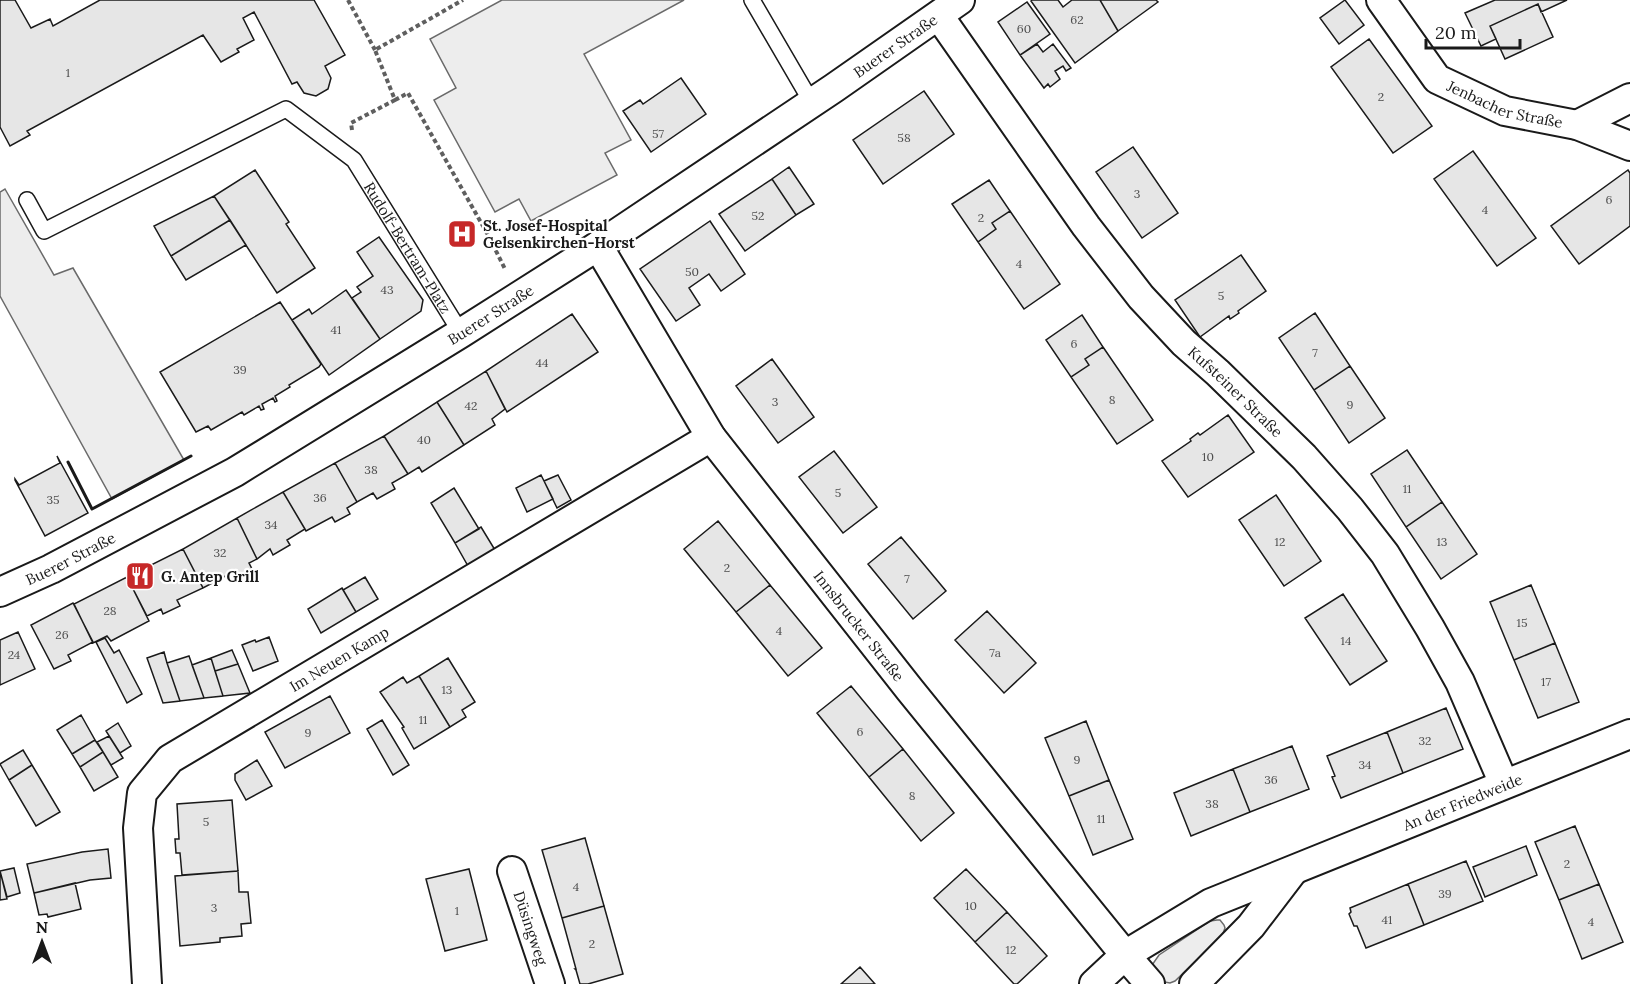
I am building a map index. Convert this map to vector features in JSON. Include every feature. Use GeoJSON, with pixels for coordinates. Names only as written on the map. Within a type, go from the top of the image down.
{"type":"FeatureCollection","features":[{"type":"Feature","properties":{"kind":"street","name":"Jenbacher Straße"},"geometry":{"type":"LineString","coordinates":[[1381,0],[1437,79],[1505,111],[1577,125],[1630,146]]}},
{"type":"Feature","properties":{"kind":"street","name":"Buerer Straße"},"geometry":{"type":"LineString","coordinates":[[0,592],[51,569],[235,472],[461,333],[598,246],[949,8]]}},
{"type":"Feature","properties":{"kind":"street","name":"Kufsteiner Straße"},"geometry":{"type":"LineString","coordinates":[[949,8],[1086,226],[1141,297],[1184,343],[1304,457],[1350,509],[1385,554],[1460,682],[1504,784]]}},
{"type":"Feature","properties":{"kind":"street"},"geometry":{"type":"LineString","coordinates":[[1577,125],[1630,98]]}},
{"type":"Feature","properties":{"kind":"street","name":"Innsbrucker Straße"},"geometry":{"type":"LineString","coordinates":[[598,246],[711,437],[910,690],[1150,984]]}},
{"type":"Feature","properties":{"kind":"street","name":"Im Neuen Kamp"},"geometry":{"type":"LineString","coordinates":[[147,984],[138,828],[142,793],[170,759],[711,437]]}},
{"type":"Feature","properties":{"kind":"street","name":"An der Friedweide"},"geometry":{"type":"LineString","coordinates":[[1094,984],[1125,955],[1211,903],[1504,784],[1628,741]]}},
{"type":"Feature","properties":{"kind":"street"},"geometry":{"type":"LineString","coordinates":[[1194,984],[1251,926],[1294,870]]}},
{"type":"Feature","properties":{"kind":"street","name":"Düsingweg"},"geometry":{"type":"LineString","coordinates":[[512,871],[550,984]]}},
{"type":"Feature","properties":{"kind":"lane"},"geometry":{"type":"LineString","coordinates":[[752,0],[812,103]]}},
{"type":"Feature","properties":{"kind":"lane"},"geometry":{"type":"LineString","coordinates":[[27,200],[44,231],[286,109],[354,160]]}},
{"type":"Feature","properties":{"kind":"lane","name":"Rudolf-Bertram-Platz"},"geometry":{"type":"LineString","coordinates":[[354,160],[461,333]]}},
{"type":"Feature","properties":{"kind":"path"},"geometry":{"type":"LineString","coordinates":[[348,0],[375,50],[395,100]]}},
{"type":"Feature","properties":{"kind":"path"},"geometry":{"type":"LineString","coordinates":[[375,50],[464,0]]}},
{"type":"Feature","properties":{"kind":"path"},"geometry":{"type":"LineString","coordinates":[[354,160],[351,123],[408,93],[488,235],[519,297]]}},
{"type":"Feature","properties":{"kind":"shaded area"},"geometry":{"type":"Polygon","coordinates":[[[502,0],[684,0],[584,54],[631,140],[605,153],[617,175],[531,221],[519,199],[495,212],[434,100],[456,88],[430,39],[502,0]]]}},
{"type":"Feature","properties":{"kind":"shaded area"},"geometry":{"type":"Polygon","coordinates":[[[5,189],[54,275],[73,268],[184,460],[112,499],[0,296],[0,192],[5,189]]]}},
{"type":"Feature","properties":{"kind":"shaded area"},"geometry":{"type":"Polygon","coordinates":[[[1220,920],[1225,928],[1222,936],[1175,981],[1170,983],[1159,981],[1152,965],[1159,955],[1210,921],[1220,920]]]}},
{"type":"Feature","properties":{"kind":"building"},"geometry":{"type":"Polygon","coordinates":[[[0,0],[15,0],[31,28],[50,19],[53,26],[100,0],[314,0],[345,55],[325,66],[331,78],[328,89],[316,96],[304,93],[297,82],[292,84],[254,12],[243,18],[254,40],[237,49],[239,52],[221,62],[203,35],[27,131],[30,135],[10,146],[0,127],[0,0]]]}},
{"type":"Feature","properties":{"kind":"building"},"geometry":{"type":"Polygon","coordinates":[[[1032,0],[1058,0],[1063,7],[1072,0],[1100,0],[1118,31],[1075,63],[1032,0]]]}},
{"type":"Feature","properties":{"kind":"building"},"geometry":{"type":"Polygon","coordinates":[[[1100,0],[1156,0],[1158,2],[1118,31],[1100,0]]]}},
{"type":"Feature","properties":{"kind":"building"},"geometry":{"type":"Polygon","coordinates":[[[1345,0],[1364,25],[1339,44],[1320,18],[1345,0]]]}},
{"type":"Feature","properties":{"kind":"building"},"geometry":{"type":"Polygon","coordinates":[[[1495,0],[1567,0],[1541,12],[1538,4],[1490,26],[1496,39],[1481,46],[1465,13],[1495,0]]]}},
{"type":"Feature","properties":{"kind":"building"},"geometry":{"type":"Polygon","coordinates":[[[1027,2],[1050,34],[1020,55],[998,22],[1027,2]]]}},
{"type":"Feature","properties":{"kind":"building"},"geometry":{"type":"Polygon","coordinates":[[[1538,4],[1553,37],[1505,59],[1490,26],[1538,4]]]}},
{"type":"Feature","properties":{"kind":"building"},"geometry":{"type":"Polygon","coordinates":[[[1369,39],[1432,126],[1393,153],[1331,67],[1369,39]]]}},
{"type":"Feature","properties":{"kind":"building"},"geometry":{"type":"Polygon","coordinates":[[[1037,44],[1043,52],[1053,44],[1071,68],[1066,71],[1063,66],[1055,71],[1060,79],[1050,87],[1048,84],[1044,88],[1020,55],[1037,44]]]}},
{"type":"Feature","properties":{"kind":"building"},"geometry":{"type":"Polygon","coordinates":[[[681,78],[706,114],[651,152],[623,111],[640,100],[643,104],[681,78]]]}},
{"type":"Feature","properties":{"kind":"building"},"geometry":{"type":"Polygon","coordinates":[[[924,91],[954,134],[883,184],[853,140],[924,91]]]}},
{"type":"Feature","properties":{"kind":"building"},"geometry":{"type":"Polygon","coordinates":[[[1133,147],[1178,213],[1142,238],[1096,172],[1133,147]]]}},
{"type":"Feature","properties":{"kind":"building"},"geometry":{"type":"Polygon","coordinates":[[[1473,151],[1536,238],[1497,266],[1434,179],[1473,151]]]}},
{"type":"Feature","properties":{"kind":"building"},"geometry":{"type":"Polygon","coordinates":[[[789,167],[814,204],[796,215],[772,179],[789,167]]]}},
{"type":"Feature","properties":{"kind":"building"},"geometry":{"type":"Polygon","coordinates":[[[255,170],[289,222],[286,224],[315,268],[277,293],[214,196],[255,170]]]}},
{"type":"Feature","properties":{"kind":"building"},"geometry":{"type":"Polygon","coordinates":[[[1628,170],[1630,173],[1630,226],[1579,264],[1551,226],[1628,170]]]}},
{"type":"Feature","properties":{"kind":"building"},"geometry":{"type":"Polygon","coordinates":[[[772,179],[796,215],[745,251],[719,214],[772,179]]]}},
{"type":"Feature","properties":{"kind":"building"},"geometry":{"type":"Polygon","coordinates":[[[989,180],[1010,211],[992,223],[996,229],[978,242],[952,204],[989,180]]]}},
{"type":"Feature","properties":{"kind":"building"},"geometry":{"type":"Polygon","coordinates":[[[214,196],[230,220],[171,256],[154,226],[214,196]]]}},
{"type":"Feature","properties":{"kind":"building"},"geometry":{"type":"Polygon","coordinates":[[[1010,211],[1060,284],[1024,309],[978,242],[996,229],[992,223],[1010,211]]]}},
{"type":"Feature","properties":{"kind":"building"},"geometry":{"type":"Polygon","coordinates":[[[230,220],[246,245],[186,280],[171,256],[230,220]]]}},
{"type":"Feature","properties":{"kind":"building"},"geometry":{"type":"Polygon","coordinates":[[[710,221],[745,274],[721,291],[709,274],[689,288],[700,305],[676,321],[640,269],[710,221]]]}},
{"type":"Feature","properties":{"kind":"building"},"geometry":{"type":"Polygon","coordinates":[[[379,237],[423,300],[421,311],[380,339],[352,298],[361,292],[357,287],[373,276],[357,252],[379,237]]]}},
{"type":"Feature","properties":{"kind":"building"},"geometry":{"type":"Polygon","coordinates":[[[1241,255],[1266,291],[1238,311],[1239,313],[1230,319],[1229,316],[1200,337],[1175,300],[1241,255]]]}},
{"type":"Feature","properties":{"kind":"building"},"geometry":{"type":"Polygon","coordinates":[[[346,290],[380,339],[329,375],[292,320],[309,309],[312,314],[346,290]]]}},
{"type":"Feature","properties":{"kind":"building"},"geometry":{"type":"Polygon","coordinates":[[[280,302],[321,364],[275,396],[277,401],[275,402],[273,398],[262,404],[264,409],[261,410],[259,406],[244,415],[242,412],[211,430],[208,426],[196,432],[160,372],[280,302]]]}},
{"type":"Feature","properties":{"kind":"building"},"geometry":{"type":"Polygon","coordinates":[[[1315,313],[1350,366],[1314,390],[1279,338],[1315,313]]]}},
{"type":"Feature","properties":{"kind":"building"},"geometry":{"type":"Polygon","coordinates":[[[572,314],[598,352],[507,412],[486,371],[572,314]]]}},
{"type":"Feature","properties":{"kind":"building"},"geometry":{"type":"Polygon","coordinates":[[[1082,315],[1103,347],[1085,359],[1089,365],[1071,377],[1046,340],[1082,315]]]}},
{"type":"Feature","properties":{"kind":"building"},"geometry":{"type":"Polygon","coordinates":[[[1103,347],[1153,420],[1117,444],[1071,377],[1089,365],[1085,359],[1103,347]]]}},
{"type":"Feature","properties":{"kind":"building"},"geometry":{"type":"Polygon","coordinates":[[[772,359],[814,417],[778,443],[736,386],[772,359]]]}},
{"type":"Feature","properties":{"kind":"building"},"geometry":{"type":"Polygon","coordinates":[[[1350,366],[1385,418],[1349,443],[1314,390],[1350,366]]]}},
{"type":"Feature","properties":{"kind":"building"},"geometry":{"type":"Polygon","coordinates":[[[486,371],[505,409],[492,419],[495,425],[464,445],[437,402],[486,371]]]}},
{"type":"Feature","properties":{"kind":"building"},"geometry":{"type":"Polygon","coordinates":[[[437,402],[464,445],[422,472],[419,467],[408,474],[384,436],[437,402]]]}},
{"type":"Feature","properties":{"kind":"building"},"geometry":{"type":"Polygon","coordinates":[[[1228,415],[1254,452],[1188,497],[1162,461],[1191,441],[1190,439],[1198,433],[1200,435],[1228,415]]]}},
{"type":"Feature","properties":{"kind":"building"},"geometry":{"type":"Polygon","coordinates":[[[384,436],[408,474],[392,483],[395,489],[377,499],[373,493],[357,502],[335,463],[384,436]]]}},
{"type":"Feature","properties":{"kind":"building"},"geometry":{"type":"Polygon","coordinates":[[[1407,450],[1442,502],[1406,527],[1371,474],[1407,450]]]}},
{"type":"Feature","properties":{"kind":"building"},"geometry":{"type":"Polygon","coordinates":[[[834,451],[877,507],[843,533],[799,477],[834,451]]]}},
{"type":"Feature","properties":{"kind":"building"},"geometry":{"type":"Polygon","coordinates":[[[57,456],[88,513],[45,536],[15,479],[19,485],[60,463],[57,456]]]}},
{"type":"Feature","properties":{"kind":"building"},"geometry":{"type":"Polygon","coordinates":[[[335,463],[357,502],[347,508],[350,514],[335,522],[332,517],[306,531],[283,492],[335,463]]]}},
{"type":"Feature","properties":{"kind":"building"},"geometry":{"type":"Polygon","coordinates":[[[541,475],[553,499],[527,512],[516,488],[541,475]]]}},
{"type":"Feature","properties":{"kind":"building"},"geometry":{"type":"Polygon","coordinates":[[[558,475],[571,500],[557,508],[544,481],[558,475]]]}},
{"type":"Feature","properties":{"kind":"building"},"geometry":{"type":"Polygon","coordinates":[[[454,488],[479,529],[455,543],[431,503],[454,488]]]}},
{"type":"Feature","properties":{"kind":"building"},"geometry":{"type":"Polygon","coordinates":[[[283,492],[305,529],[287,540],[290,545],[273,555],[270,549],[257,559],[237,518],[283,492]]]}},
{"type":"Feature","properties":{"kind":"building"},"geometry":{"type":"Polygon","coordinates":[[[1276,495],[1321,561],[1284,586],[1239,520],[1276,495]]]}},
{"type":"Feature","properties":{"kind":"building"},"geometry":{"type":"Polygon","coordinates":[[[1442,502],[1477,554],[1441,579],[1406,527],[1442,502]]]}},
{"type":"Feature","properties":{"kind":"building"},"geometry":{"type":"Polygon","coordinates":[[[237,518],[257,559],[249,563],[252,569],[236,578],[233,572],[203,588],[183,549],[237,518]]]}},
{"type":"Feature","properties":{"kind":"building"},"geometry":{"type":"Polygon","coordinates":[[[718,521],[770,585],[736,612],[684,549],[718,521]]]}},
{"type":"Feature","properties":{"kind":"building"},"geometry":{"type":"Polygon","coordinates":[[[481,527],[495,550],[468,566],[455,543],[481,527]]]}},
{"type":"Feature","properties":{"kind":"building"},"geometry":{"type":"Polygon","coordinates":[[[901,537],[946,591],[913,619],[868,564],[901,537]]]}},
{"type":"Feature","properties":{"kind":"building"},"geometry":{"type":"Polygon","coordinates":[[[183,549],[203,588],[177,600],[180,606],[163,614],[161,609],[147,616],[127,577],[183,549]]]}},
{"type":"Feature","properties":{"kind":"building"},"geometry":{"type":"Polygon","coordinates":[[[127,577],[149,621],[111,641],[107,636],[93,643],[74,604],[127,577]]]}},
{"type":"Feature","properties":{"kind":"building"},"geometry":{"type":"Polygon","coordinates":[[[365,577],[378,599],[356,612],[343,590],[365,577]]]}},
{"type":"Feature","properties":{"kind":"building"},"geometry":{"type":"Polygon","coordinates":[[[770,585],[822,648],[788,676],[736,612],[770,585]]]}},
{"type":"Feature","properties":{"kind":"building"},"geometry":{"type":"Polygon","coordinates":[[[1531,585],[1555,643],[1514,660],[1490,602],[1531,585]]]}},
{"type":"Feature","properties":{"kind":"building"},"geometry":{"type":"Polygon","coordinates":[[[342,588],[356,612],[321,633],[308,609],[342,588]]]}},
{"type":"Feature","properties":{"kind":"building"},"geometry":{"type":"Polygon","coordinates":[[[1343,594],[1387,661],[1350,685],[1305,618],[1343,594]]]}},
{"type":"Feature","properties":{"kind":"building"},"geometry":{"type":"Polygon","coordinates":[[[73,603],[93,642],[68,655],[71,661],[54,669],[31,625],[73,603]]]}},
{"type":"Feature","properties":{"kind":"building"},"geometry":{"type":"Polygon","coordinates":[[[987,611],[1036,663],[1004,693],[955,640],[987,611]]]}},
{"type":"Feature","properties":{"kind":"building"},"geometry":{"type":"Polygon","coordinates":[[[18,632],[35,669],[0,685],[0,640],[18,632]]]}},
{"type":"Feature","properties":{"kind":"building"},"geometry":{"type":"Polygon","coordinates":[[[269,637],[278,661],[253,671],[242,645],[269,637]]]}},
{"type":"Feature","properties":{"kind":"building"},"geometry":{"type":"Polygon","coordinates":[[[105,638],[114,653],[119,650],[142,694],[127,703],[96,642],[105,638]]]}},
{"type":"Feature","properties":{"kind":"building"},"geometry":{"type":"Polygon","coordinates":[[[1555,643],[1579,702],[1538,718],[1514,660],[1555,643]]]}},
{"type":"Feature","properties":{"kind":"building"},"geometry":{"type":"Polygon","coordinates":[[[232,650],[238,664],[215,671],[211,658],[232,650]]]}},
{"type":"Feature","properties":{"kind":"building"},"geometry":{"type":"Polygon","coordinates":[[[164,652],[180,701],[163,703],[147,658],[164,652]]]}},
{"type":"Feature","properties":{"kind":"building"},"geometry":{"type":"Polygon","coordinates":[[[189,656],[204,698],[180,701],[167,663],[189,656]]]}},
{"type":"Feature","properties":{"kind":"building"},"geometry":{"type":"Polygon","coordinates":[[[211,658],[223,696],[204,698],[192,665],[211,658]]]}},
{"type":"Feature","properties":{"kind":"building"},"geometry":{"type":"Polygon","coordinates":[[[448,658],[475,702],[462,710],[466,717],[450,727],[419,676],[448,658]]]}},
{"type":"Feature","properties":{"kind":"building"},"geometry":{"type":"Polygon","coordinates":[[[238,664],[250,693],[223,696],[215,671],[238,664]]]}},
{"type":"Feature","properties":{"kind":"building"},"geometry":{"type":"Polygon","coordinates":[[[419,676],[450,727],[414,749],[402,728],[404,727],[380,692],[403,677],[407,683],[419,676]]]}},
{"type":"Feature","properties":{"kind":"building"},"geometry":{"type":"Polygon","coordinates":[[[851,686],[903,749],[869,777],[817,713],[851,686]]]}},
{"type":"Feature","properties":{"kind":"building"},"geometry":{"type":"Polygon","coordinates":[[[330,696],[350,733],[285,768],[265,732],[330,696]]]}},
{"type":"Feature","properties":{"kind":"building"},"geometry":{"type":"Polygon","coordinates":[[[1446,708],[1463,749],[1403,773],[1387,732],[1446,708]]]}},
{"type":"Feature","properties":{"kind":"building"},"geometry":{"type":"Polygon","coordinates":[[[81,715],[95,740],[72,754],[57,730],[81,715]]]}},
{"type":"Feature","properties":{"kind":"building"},"geometry":{"type":"Polygon","coordinates":[[[382,720],[409,765],[393,775],[367,729],[382,720]]]}},
{"type":"Feature","properties":{"kind":"building"},"geometry":{"type":"Polygon","coordinates":[[[1086,721],[1109,780],[1069,796],[1045,738],[1086,721]]]}},
{"type":"Feature","properties":{"kind":"building"},"geometry":{"type":"Polygon","coordinates":[[[118,723],[131,746],[120,753],[106,731],[118,723]]]}},
{"type":"Feature","properties":{"kind":"building"},"geometry":{"type":"Polygon","coordinates":[[[1387,732],[1403,773],[1341,798],[1332,777],[1335,776],[1327,756],[1387,732]]]}},
{"type":"Feature","properties":{"kind":"building"},"geometry":{"type":"Polygon","coordinates":[[[109,736],[123,758],[111,765],[97,742],[109,736]]]}},
{"type":"Feature","properties":{"kind":"building"},"geometry":{"type":"Polygon","coordinates":[[[95,740],[103,752],[80,767],[72,754],[95,740]]]}},
{"type":"Feature","properties":{"kind":"building"},"geometry":{"type":"Polygon","coordinates":[[[1292,746],[1309,789],[1250,812],[1233,769],[1292,746]]]}},
{"type":"Feature","properties":{"kind":"building"},"geometry":{"type":"Polygon","coordinates":[[[903,749],[954,813],[921,841],[869,777],[903,749]]]}},
{"type":"Feature","properties":{"kind":"building"},"geometry":{"type":"Polygon","coordinates":[[[23,750],[32,765],[9,780],[0,764],[23,750]]]}},
{"type":"Feature","properties":{"kind":"building"},"geometry":{"type":"Polygon","coordinates":[[[103,752],[118,777],[94,791],[80,767],[103,752]]]}},
{"type":"Feature","properties":{"kind":"building"},"geometry":{"type":"Polygon","coordinates":[[[257,760],[272,786],[246,800],[235,780],[235,774],[257,760]]]}},
{"type":"Feature","properties":{"kind":"building"},"geometry":{"type":"Polygon","coordinates":[[[32,765],[60,812],[36,826],[9,780],[32,765]]]}},
{"type":"Feature","properties":{"kind":"building"},"geometry":{"type":"Polygon","coordinates":[[[1233,769],[1250,812],[1191,836],[1174,793],[1233,769]]]}},
{"type":"Feature","properties":{"kind":"building"},"geometry":{"type":"Polygon","coordinates":[[[1109,780],[1133,839],[1093,855],[1069,796],[1109,780]]]}},
{"type":"Feature","properties":{"kind":"building"},"geometry":{"type":"Polygon","coordinates":[[[232,800],[238,871],[182,875],[180,853],[176,853],[175,839],[179,839],[177,804],[232,800]]]}},
{"type":"Feature","properties":{"kind":"building"},"geometry":{"type":"Polygon","coordinates":[[[1575,826],[1599,884],[1559,900],[1535,842],[1575,826]]]}},
{"type":"Feature","properties":{"kind":"building"},"geometry":{"type":"Polygon","coordinates":[[[585,838],[604,906],[562,918],[542,850],[585,838]]]}},
{"type":"Feature","properties":{"kind":"building"},"geometry":{"type":"Polygon","coordinates":[[[1526,846],[1537,875],[1485,897],[1473,867],[1526,846]]]}},
{"type":"Feature","properties":{"kind":"building"},"geometry":{"type":"Polygon","coordinates":[[[108,849],[111,878],[90,880],[34,893],[27,864],[108,849]]]}},
{"type":"Feature","properties":{"kind":"building"},"geometry":{"type":"Polygon","coordinates":[[[1466,861],[1483,901],[1424,925],[1408,884],[1466,861]]]}},
{"type":"Feature","properties":{"kind":"building"},"geometry":{"type":"Polygon","coordinates":[[[14,868],[20,893],[7,897],[0,871],[14,868]]]}},
{"type":"Feature","properties":{"kind":"building"},"geometry":{"type":"Polygon","coordinates":[[[469,869],[487,940],[445,951],[426,879],[469,869]]]}},
{"type":"Feature","properties":{"kind":"building"},"geometry":{"type":"Polygon","coordinates":[[[966,869],[1007,912],[975,942],[934,898],[966,869]]]}},
{"type":"Feature","properties":{"kind":"building"},"geometry":{"type":"Polygon","coordinates":[[[0,871],[7,899],[0,900],[0,871]]]}},
{"type":"Feature","properties":{"kind":"building"},"geometry":{"type":"Polygon","coordinates":[[[238,871],[239,892],[248,892],[251,923],[241,924],[242,936],[220,938],[220,942],[180,946],[175,876],[238,871]]]}},
{"type":"Feature","properties":{"kind":"building"},"geometry":{"type":"Polygon","coordinates":[[[75,883],[81,909],[48,917],[47,914],[39,915],[34,893],[75,883]]]}},
{"type":"Feature","properties":{"kind":"building"},"geometry":{"type":"Polygon","coordinates":[[[1408,884],[1424,925],[1366,948],[1349,914],[1350,908],[1408,884]]]}},
{"type":"Feature","properties":{"kind":"building"},"geometry":{"type":"Polygon","coordinates":[[[1599,884],[1623,942],[1582,959],[1559,900],[1599,884]]]}},
{"type":"Feature","properties":{"kind":"building"},"geometry":{"type":"Polygon","coordinates":[[[604,906],[623,974],[588,984],[580,984],[562,918],[604,906]]]}},
{"type":"Feature","properties":{"kind":"building"},"geometry":{"type":"Polygon","coordinates":[[[1007,912],[1047,956],[1017,984],[1014,984],[975,942],[1007,912]]]}},
{"type":"Feature","properties":{"kind":"building"},"geometry":{"type":"Polygon","coordinates":[[[860,967],[875,984],[841,984],[860,967]]]}},
{"type":"Feature","properties":{"kind":"wall"},"geometry":{"type":"LineString","coordinates":[[68,462],[92,509],[191,456]]}},
{"type":"Feature","properties":{"kind":"place","name":"St. Josef-Hospital Gelsenkirchen-Horst"},"geometry":{"type":"Point","coordinates":[462,234]}},
{"type":"Feature","properties":{"kind":"place","name":"G. Antep Grill"},"geometry":{"type":"Point","coordinates":[140,576]}}]}
